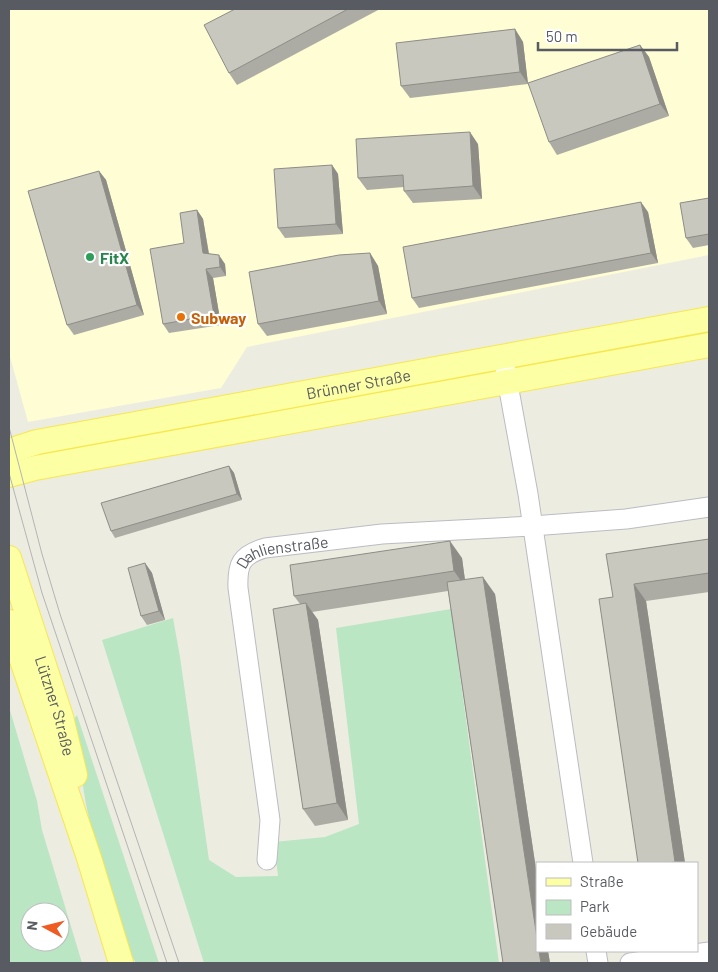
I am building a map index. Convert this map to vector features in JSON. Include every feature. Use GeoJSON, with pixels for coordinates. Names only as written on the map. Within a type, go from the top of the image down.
{"type":"FeatureCollection","features":[{"type":"Feature","properties":{"kind":"main road","name":"Brünner Straße"},"geometry":{"type":"LineString","coordinates":[[9,451],[37,442],[709,320]]}},
{"type":"Feature","properties":{"kind":"main road","name":"Brünner Straße"},"geometry":{"type":"LineString","coordinates":[[9,475],[35,468],[709,345]]}},
{"type":"Feature","properties":{"kind":"main road"},"geometry":{"type":"LineString","coordinates":[[9,440],[37,442]]}},
{"type":"Feature","properties":{"kind":"main road"},"geometry":{"type":"LineString","coordinates":[[9,490],[21,476],[35,468]]}},
{"type":"Feature","properties":{"kind":"main road","name":"Lützner Straße"},"geometry":{"type":"LineString","coordinates":[[9,558],[61,717],[76,779],[89,858]]}},
{"type":"Feature","properties":{"kind":"main road","name":"Lützner Straße"},"geometry":{"type":"LineString","coordinates":[[9,622],[89,858],[121,963]]}},
{"type":"Feature","properties":{"kind":"street"},"geometry":{"type":"LineString","coordinates":[[503,357],[532,526],[583,862]]}},
{"type":"Feature","properties":{"kind":"street","name":"Dahlienstraße"},"geometry":{"type":"LineString","coordinates":[[267,860],[270,820],[238,588],[238,574],[242,561],[252,552],[265,548],[382,534],[626,519],[709,507]]}},
{"type":"Feature","properties":{"kind":"street"},"geometry":{"type":"LineString","coordinates":[[630,963],[709,952]]}},
{"type":"Feature","properties":{"kind":"shaded area"},"geometry":{"type":"Polygon","coordinates":[[[9,9],[709,9],[709,255],[247,347],[221,388],[28,422],[9,353],[9,9]]]}},
{"type":"Feature","properties":{"kind":"green space"},"geometry":{"type":"Polygon","coordinates":[[[709,329],[709,335],[540,364],[540,361],[709,329]]]}},
{"type":"Feature","properties":{"kind":"green space"},"geometry":{"type":"Polygon","coordinates":[[[451,377],[451,382],[281,413],[280,408],[440,378],[451,377]]]}},
{"type":"Feature","properties":{"kind":"green space"},"geometry":{"type":"Polygon","coordinates":[[[241,415],[241,420],[37,458],[36,451],[241,415]]]}},
{"type":"Feature","properties":{"kind":"green space"},"geometry":{"type":"Polygon","coordinates":[[[451,609],[499,963],[204,963],[102,640],[173,618],[209,860],[236,877],[278,876],[274,842],[325,837],[359,824],[336,628],[451,609]]]}},
{"type":"Feature","properties":{"kind":"green space"},"geometry":{"type":"Polygon","coordinates":[[[9,707],[37,801],[42,830],[64,902],[20,902],[20,952],[70,952],[70,923],[82,963],[9,963],[9,707]]]}},
{"type":"Feature","properties":{"kind":"green space"},"geometry":{"type":"Polygon","coordinates":[[[77,715],[159,963],[136,963],[130,953],[89,818],[74,719],[77,715]]]}},
{"type":"Feature","properties":{"kind":"building"},"geometry":{"type":"Polygon","coordinates":[[[235,9],[348,9],[229,73],[204,25],[235,9]]]}},
{"type":"Feature","properties":{"kind":"building"},"geometry":{"type":"Polygon","coordinates":[[[515,29],[520,72],[401,86],[396,43],[515,29]]]}},
{"type":"Feature","properties":{"kind":"building"},"geometry":{"type":"Polygon","coordinates":[[[640,45],[660,104],[549,142],[528,83],[640,45]]]}},
{"type":"Feature","properties":{"kind":"building"},"geometry":{"type":"Polygon","coordinates":[[[470,132],[473,186],[404,191],[403,175],[358,178],[356,139],[470,132]]]}},
{"type":"Feature","properties":{"kind":"building"},"geometry":{"type":"Polygon","coordinates":[[[332,165],[336,224],[278,228],[274,169],[332,165]]]}},
{"type":"Feature","properties":{"kind":"building","name":"FitX"},"geometry":{"type":"Polygon","coordinates":[[[99,171],[137,305],[67,325],[28,191],[99,171]]]}},
{"type":"Feature","properties":{"kind":"building"},"geometry":{"type":"Polygon","coordinates":[[[709,198],[709,234],[686,238],[680,203],[709,198]]]}},
{"type":"Feature","properties":{"kind":"building"},"geometry":{"type":"Polygon","coordinates":[[[641,202],[651,253],[412,298],[403,247],[641,202]]]}},
{"type":"Feature","properties":{"kind":"building"},"geometry":{"type":"Polygon","coordinates":[[[197,210],[203,253],[219,255],[220,267],[206,269],[214,315],[163,324],[150,249],[184,243],[180,213],[197,210]]]}},
{"type":"Feature","properties":{"kind":"building"},"geometry":{"type":"Polygon","coordinates":[[[370,253],[379,301],[258,324],[249,272],[339,255],[370,253]]]}},
{"type":"Feature","properties":{"kind":"building"},"geometry":{"type":"Polygon","coordinates":[[[229,466],[237,494],[111,531],[101,503],[229,466]]]}},
{"type":"Feature","properties":{"kind":"building"},"geometry":{"type":"Polygon","coordinates":[[[709,539],[709,573],[634,584],[675,862],[638,862],[599,599],[613,597],[606,554],[709,539]]]}},
{"type":"Feature","properties":{"kind":"building"},"geometry":{"type":"Polygon","coordinates":[[[450,541],[454,571],[294,596],[290,565],[450,541]]]}},
{"type":"Feature","properties":{"kind":"building"},"geometry":{"type":"Polygon","coordinates":[[[145,563],[159,611],[141,616],[128,568],[145,563]]]}},
{"type":"Feature","properties":{"kind":"building"},"geometry":{"type":"Polygon","coordinates":[[[483,577],[536,931],[536,952],[539,952],[541,963],[503,963],[447,582],[483,577]]]}},
{"type":"Feature","properties":{"kind":"building"},"geometry":{"type":"Polygon","coordinates":[[[306,603],[337,803],[303,809],[273,609],[306,603]]]}},
{"type":"Feature","properties":{"kind":"tram line"},"geometry":{"type":"LineString","coordinates":[[9,427],[42,554],[60,614],[179,963]]}},
{"type":"Feature","properties":{"kind":"tram line"},"geometry":{"type":"LineString","coordinates":[[9,473],[42,593],[167,963]]}},
{"type":"Feature","properties":{"kind":"place","name":"FitX"},"geometry":{"type":"Point","coordinates":[90,257]}},
{"type":"Feature","properties":{"kind":"place","name":"Subway"},"geometry":{"type":"Point","coordinates":[181,317]}}]}
